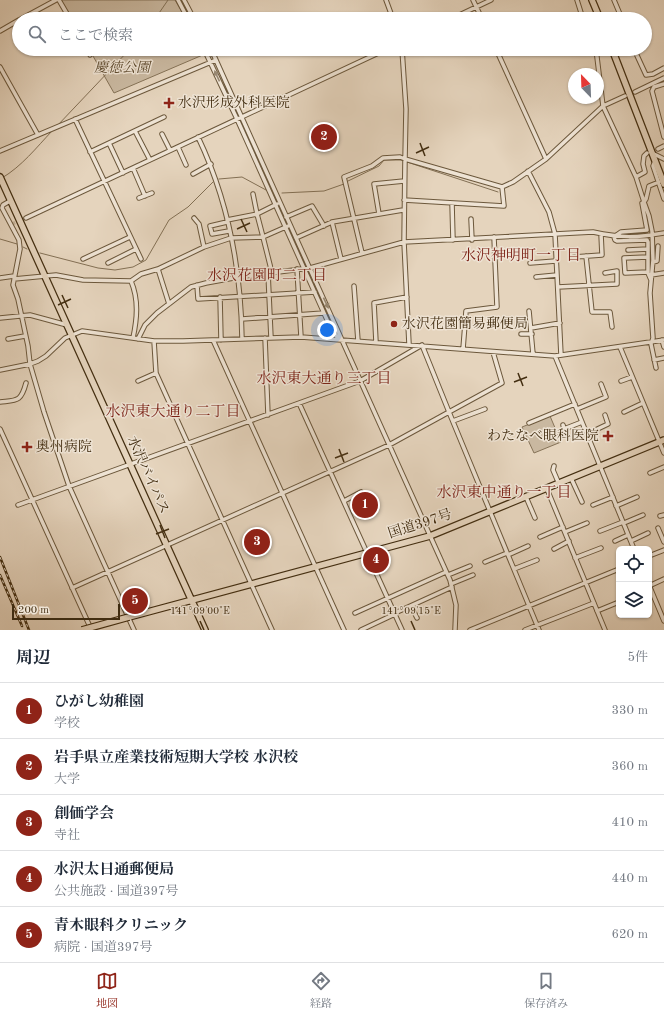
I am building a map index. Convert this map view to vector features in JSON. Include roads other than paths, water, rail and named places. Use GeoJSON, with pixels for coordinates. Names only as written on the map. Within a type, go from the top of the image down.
{"type":"FeatureCollection","features":[{"type":"Feature","properties":{"kind":"highway"},"geometry":{"type":"LineString","coordinates":[[592,0],[597,12]]}},
{"type":"Feature","properties":{"kind":"highway"},"geometry":{"type":"LineString","coordinates":[[615,56],[655,157],[661,183]]}},
{"type":"Feature","properties":{"kind":"highway","name":"水沢バイパス"},"geometry":{"type":"LineString","coordinates":[[0,177],[205,630]]}},
{"type":"Feature","properties":{"kind":"highway","name":"国道397号"},"geometry":{"type":"LineString","coordinates":[[82,630],[430,536],[662,441]]}},
{"type":"Feature","properties":{"kind":"street"},"geometry":{"type":"LineString","coordinates":[[35,12],[57,0],[65,12]]}},
{"type":"Feature","properties":{"kind":"street"},"geometry":{"type":"LineString","coordinates":[[178,0],[184,12]]}},
{"type":"Feature","properties":{"kind":"street"},"geometry":{"type":"LineString","coordinates":[[184,0],[190,12]]}},
{"type":"Feature","properties":{"kind":"street"},"geometry":{"type":"LineString","coordinates":[[386,0],[390,12]]}},
{"type":"Feature","properties":{"kind":"street"},"geometry":{"type":"LineString","coordinates":[[473,0],[478,12]]}},
{"type":"Feature","properties":{"kind":"street"},"geometry":{"type":"LineString","coordinates":[[465,12],[491,0]]}},
{"type":"Feature","properties":{"kind":"street"},"geometry":{"type":"LineString","coordinates":[[577,0],[581,12]]}},
{"type":"Feature","properties":{"kind":"street"},"geometry":{"type":"LineString","coordinates":[[614,0],[619,12]]}},
{"type":"Feature","properties":{"kind":"street"},"geometry":{"type":"LineString","coordinates":[[0,31],[12,24]]}},
{"type":"Feature","properties":{"kind":"street"},"geometry":{"type":"LineString","coordinates":[[208,56],[288,226],[332,331],[340,340]]}},
{"type":"Feature","properties":{"kind":"street"},"geometry":{"type":"LineString","coordinates":[[214,56],[242,117],[278,204],[286,217],[288,226],[296,238],[337,327],[340,340],[447,574],[452,586],[456,605],[455,630]]}},
{"type":"Feature","properties":{"kind":"street"},"geometry":{"type":"LineString","coordinates":[[26,218],[372,56]]}},
{"type":"Feature","properties":{"kind":"street"},"geometry":{"type":"LineString","coordinates":[[402,56],[406,109],[403,210],[409,344]]}},
{"type":"Feature","properties":{"kind":"street"},"geometry":{"type":"LineString","coordinates":[[499,56],[546,159]]}},
{"type":"Feature","properties":{"kind":"street"},"geometry":{"type":"LineString","coordinates":[[597,56],[603,106],[636,176],[649,216],[652,235],[653,262],[650,273]]}},
{"type":"Feature","properties":{"kind":"street"},"geometry":{"type":"LineString","coordinates":[[637,56],[646,75],[653,74],[664,68]]}},
{"type":"Feature","properties":{"kind":"street"},"geometry":{"type":"LineString","coordinates":[[0,151],[216,60]]}},
{"type":"Feature","properties":{"kind":"street"},"geometry":{"type":"LineString","coordinates":[[0,67],[38,136]]}},
{"type":"Feature","properties":{"kind":"street"},"geometry":{"type":"LineString","coordinates":[[635,92],[664,78]]}},
{"type":"Feature","properties":{"kind":"street"},"geometry":{"type":"LineString","coordinates":[[664,84],[654,87],[652,91],[664,137]]}},
{"type":"Feature","properties":{"kind":"street"},"geometry":{"type":"LineString","coordinates":[[362,253],[344,177],[372,166],[384,158],[400,157],[502,187],[546,159],[603,106],[625,96]]}},
{"type":"Feature","properties":{"kind":"street"},"geometry":{"type":"LineString","coordinates":[[90,152],[164,117]]}},
{"type":"Feature","properties":{"kind":"street"},"geometry":{"type":"LineString","coordinates":[[75,119],[141,259]]}},
{"type":"Feature","properties":{"kind":"street"},"geometry":{"type":"LineString","coordinates":[[135,131],[150,160]]}},
{"type":"Feature","properties":{"kind":"street"},"geometry":{"type":"LineString","coordinates":[[162,134],[170,150]]}},
{"type":"Feature","properties":{"kind":"street"},"geometry":{"type":"LineString","coordinates":[[198,137],[211,164],[231,238],[239,277],[242,339]]}},
{"type":"Feature","properties":{"kind":"street"},"geometry":{"type":"LineString","coordinates":[[109,143],[123,173]]}},
{"type":"Feature","properties":{"kind":"street"},"geometry":{"type":"LineString","coordinates":[[658,148],[664,146]]}},
{"type":"Feature","properties":{"kind":"street"},"geometry":{"type":"LineString","coordinates":[[178,147],[186,165]]}},
{"type":"Feature","properties":{"kind":"street"},"geometry":{"type":"LineString","coordinates":[[636,176],[646,172],[643,164],[644,156],[647,153]]}},
{"type":"Feature","properties":{"kind":"street"},"geometry":{"type":"LineString","coordinates":[[655,157],[664,159]]}},
{"type":"Feature","properties":{"kind":"street"},"geometry":{"type":"LineString","coordinates":[[193,174],[211,164]]}},
{"type":"Feature","properties":{"kind":"street"},"geometry":{"type":"LineString","coordinates":[[133,168],[145,196]]}},
{"type":"Feature","properties":{"kind":"street"},"geometry":{"type":"LineString","coordinates":[[528,171],[549,212],[555,234],[561,355]]}},
{"type":"Feature","properties":{"kind":"street"},"geometry":{"type":"LineString","coordinates":[[379,214],[374,184],[404,181]]}},
{"type":"Feature","properties":{"kind":"street"},"geometry":{"type":"LineString","coordinates":[[614,237],[620,232],[647,230],[642,203],[646,199],[650,186],[661,183],[664,199]]}},
{"type":"Feature","properties":{"kind":"street"},"geometry":{"type":"LineString","coordinates":[[404,200],[504,206],[502,187]]}},
{"type":"Feature","properties":{"kind":"street"},"geometry":{"type":"LineString","coordinates":[[139,198],[152,193]]}},
{"type":"Feature","properties":{"kind":"street"},"geometry":{"type":"LineString","coordinates":[[253,194],[270,273],[269,294],[271,338]]}},
{"type":"Feature","properties":{"kind":"street"},"geometry":{"type":"LineString","coordinates":[[10,201],[3,205],[2,208],[19,240],[20,249],[13,285],[18,300],[30,364],[44,412],[69,486],[134,630]]}},
{"type":"Feature","properties":{"kind":"street"},"geometry":{"type":"LineString","coordinates":[[452,203],[453,240]]}},
{"type":"Feature","properties":{"kind":"street"},"geometry":{"type":"LineString","coordinates":[[229,231],[212,234],[210,226],[257,214],[278,204]]}},
{"type":"Feature","properties":{"kind":"street"},"geometry":{"type":"LineString","coordinates":[[286,217],[312,206],[324,226]]}},
{"type":"Feature","properties":{"kind":"street"},"geometry":{"type":"LineString","coordinates":[[296,238],[332,222],[403,210]]}},
{"type":"Feature","properties":{"kind":"street"},"geometry":{"type":"LineString","coordinates":[[194,218],[199,224],[204,247]]}},
{"type":"Feature","properties":{"kind":"street"},"geometry":{"type":"LineString","coordinates":[[471,219],[472,240]]}},
{"type":"Feature","properties":{"kind":"street"},"geometry":{"type":"LineString","coordinates":[[332,222],[341,259]]}},
{"type":"Feature","properties":{"kind":"street"},"geometry":{"type":"LineString","coordinates":[[0,278],[45,276],[56,274],[83,280],[131,281],[141,274],[158,269],[204,247],[231,238],[263,237],[288,226]]}},
{"type":"Feature","properties":{"kind":"street"},"geometry":{"type":"LineString","coordinates":[[138,339],[145,325],[169,304],[197,285],[239,277],[310,268],[404,242],[472,240],[494,237],[593,232],[614,237],[637,238],[664,233]]}},
{"type":"Feature","properties":{"kind":"street"},"geometry":{"type":"LineString","coordinates":[[574,257],[602,255],[601,234]]}},
{"type":"Feature","properties":{"kind":"street"},"geometry":{"type":"LineString","coordinates":[[83,259],[130,237]]}},
{"type":"Feature","properties":{"kind":"street"},"geometry":{"type":"LineString","coordinates":[[463,348],[466,311],[497,307],[494,237]]}},
{"type":"Feature","properties":{"kind":"street"},"geometry":{"type":"LineString","coordinates":[[614,237],[617,241],[646,240],[648,242],[651,280],[651,344],[656,368]]}},
{"type":"Feature","properties":{"kind":"street"},"geometry":{"type":"LineString","coordinates":[[653,262],[657,261],[658,259],[658,246]]}},
{"type":"Feature","properties":{"kind":"street"},"geometry":{"type":"LineString","coordinates":[[108,263],[136,249]]}},
{"type":"Feature","properties":{"kind":"street"},"geometry":{"type":"LineString","coordinates":[[628,250],[648,249]]}},
{"type":"Feature","properties":{"kind":"street"},"geometry":{"type":"LineString","coordinates":[[586,256],[592,312],[610,312],[612,327]]}},
{"type":"Feature","properties":{"kind":"street"},"geometry":{"type":"LineString","coordinates":[[648,257],[624,258],[625,273],[664,273]]}},
{"type":"Feature","properties":{"kind":"street"},"geometry":{"type":"LineString","coordinates":[[530,263],[556,261]]}},
{"type":"Feature","properties":{"kind":"street"},"geometry":{"type":"LineString","coordinates":[[158,269],[169,304]]}},
{"type":"Feature","properties":{"kind":"street"},"geometry":{"type":"LineString","coordinates":[[297,269],[301,337]]}},
{"type":"Feature","properties":{"kind":"street"},"geometry":{"type":"LineString","coordinates":[[558,287],[617,284],[617,271],[605,273]]}},
{"type":"Feature","properties":{"kind":"street"},"geometry":{"type":"LineString","coordinates":[[536,277],[557,275]]}},
{"type":"Feature","properties":{"kind":"street"},"geometry":{"type":"LineString","coordinates":[[131,281],[134,288],[138,316],[133,338]]}},
{"type":"Feature","properties":{"kind":"street"},"geometry":{"type":"LineString","coordinates":[[197,285],[198,299],[315,292]]}},
{"type":"Feature","properties":{"kind":"street"},"geometry":{"type":"LineString","coordinates":[[354,286],[358,341]]}},
{"type":"Feature","properties":{"kind":"street"},"geometry":{"type":"LineString","coordinates":[[220,297],[221,340]]}},
{"type":"Feature","properties":{"kind":"street"},"geometry":{"type":"LineString","coordinates":[[376,342],[374,303],[407,297]]}},
{"type":"Feature","properties":{"kind":"street"},"geometry":{"type":"LineString","coordinates":[[529,311],[533,354]]}},
{"type":"Feature","properties":{"kind":"street"},"geometry":{"type":"LineString","coordinates":[[242,319],[324,313]]}},
{"type":"Feature","properties":{"kind":"street"},"geometry":{"type":"LineString","coordinates":[[0,318],[30,315],[67,324]]}},
{"type":"Feature","properties":{"kind":"street"},"geometry":{"type":"LineString","coordinates":[[531,328],[560,323]]}},
{"type":"Feature","properties":{"kind":"street"},"geometry":{"type":"LineString","coordinates":[[0,370],[30,364],[46,356],[71,334],[82,331],[154,341],[301,337],[555,356],[663,340],[664,348]]}},
{"type":"Feature","properties":{"kind":"street"},"geometry":{"type":"LineString","coordinates":[[521,334],[532,334]]}},
{"type":"Feature","properties":{"kind":"street"},"geometry":{"type":"LineString","coordinates":[[8,339],[25,336]]}},
{"type":"Feature","properties":{"kind":"street"},"geometry":{"type":"LineString","coordinates":[[265,338],[268,415]]}},
{"type":"Feature","properties":{"kind":"street"},"geometry":{"type":"LineString","coordinates":[[213,340],[344,630]]}},
{"type":"Feature","properties":{"kind":"street"},"geometry":{"type":"LineString","coordinates":[[154,341],[156,373],[272,630]]}},
{"type":"Feature","properties":{"kind":"street"},"geometry":{"type":"LineString","coordinates":[[18,505],[360,381],[419,349],[422,345]]}},
{"type":"Feature","properties":{"kind":"street"},"geometry":{"type":"LineString","coordinates":[[422,345],[538,630]]}},
{"type":"Feature","properties":{"kind":"street"},"geometry":{"type":"LineString","coordinates":[[620,347],[643,403],[662,441],[664,453]]}},
{"type":"Feature","properties":{"kind":"street"},"geometry":{"type":"LineString","coordinates":[[72,588],[389,445],[502,383],[493,352]]}},
{"type":"Feature","properties":{"kind":"street"},"geometry":{"type":"LineString","coordinates":[[555,356],[633,546]]}},
{"type":"Feature","properties":{"kind":"street"},"geometry":{"type":"LineString","coordinates":[[654,360],[664,358]]}},
{"type":"Feature","properties":{"kind":"street"},"geometry":{"type":"LineString","coordinates":[[138,381],[156,373]]}},
{"type":"Feature","properties":{"kind":"street"},"geometry":{"type":"LineString","coordinates":[[621,381],[632,377]]}},
{"type":"Feature","properties":{"kind":"street"},"geometry":{"type":"LineString","coordinates":[[0,402],[20,398],[23,394],[26,383]]}},
{"type":"Feature","properties":{"kind":"street"},"geometry":{"type":"LineString","coordinates":[[577,409],[606,397],[600,384]]}},
{"type":"Feature","properties":{"kind":"street"},"geometry":{"type":"LineString","coordinates":[[299,403],[402,630]]}},
{"type":"Feature","properties":{"kind":"street"},"geometry":{"type":"LineString","coordinates":[[624,412],[643,403]]}},
{"type":"Feature","properties":{"kind":"street"},"geometry":{"type":"LineString","coordinates":[[529,423],[575,404]]}},
{"type":"Feature","properties":{"kind":"street"},"geometry":{"type":"LineString","coordinates":[[453,421],[485,409]]}},
{"type":"Feature","properties":{"kind":"street"},"geometry":{"type":"LineString","coordinates":[[587,434],[608,424],[605,414]]}},
{"type":"Feature","properties":{"kind":"street"},"geometry":{"type":"LineString","coordinates":[[563,425],[564,429],[582,422]]}},
{"type":"Feature","properties":{"kind":"street"},"geometry":{"type":"LineString","coordinates":[[0,429],[91,630]]}},
{"type":"Feature","properties":{"kind":"street"},"geometry":{"type":"LineString","coordinates":[[554,466],[553,470],[558,484]]}},
{"type":"Feature","properties":{"kind":"street"},"geometry":{"type":"LineString","coordinates":[[650,473],[664,467]]}},
{"type":"Feature","properties":{"kind":"street"},"geometry":{"type":"LineString","coordinates":[[571,478],[582,502]]}},
{"type":"Feature","properties":{"kind":"street"},"geometry":{"type":"LineString","coordinates":[[547,488],[605,630]]}},
{"type":"Feature","properties":{"kind":"street"},"geometry":{"type":"LineString","coordinates":[[344,501],[361,492]]}},
{"type":"Feature","properties":{"kind":"street"},"geometry":{"type":"LineString","coordinates":[[526,497],[535,518]]}},
{"type":"Feature","properties":{"kind":"street"},"geometry":{"type":"LineString","coordinates":[[593,505],[613,497]]}},
{"type":"Feature","properties":{"kind":"street"},"geometry":{"type":"LineString","coordinates":[[616,506],[638,497]]}},
{"type":"Feature","properties":{"kind":"street"},"geometry":{"type":"LineString","coordinates":[[600,531],[643,515]]}},
{"type":"Feature","properties":{"kind":"street"},"geometry":{"type":"LineString","coordinates":[[565,532],[587,523]]}},
{"type":"Feature","properties":{"kind":"street"},"geometry":{"type":"LineString","coordinates":[[540,537],[563,527]]}},
{"type":"Feature","properties":{"kind":"street"},"geometry":{"type":"LineString","coordinates":[[658,528],[664,542]]}},
{"type":"Feature","properties":{"kind":"street"},"geometry":{"type":"LineString","coordinates":[[631,541],[648,533]]}},
{"type":"Feature","properties":{"kind":"street"},"geometry":{"type":"LineString","coordinates":[[615,541],[628,535]]}},
{"type":"Feature","properties":{"kind":"street"},"geometry":{"type":"LineString","coordinates":[[554,548],[569,541]]}},
{"type":"Feature","properties":{"kind":"street"},"geometry":{"type":"LineString","coordinates":[[484,562],[528,546]]}},
{"type":"Feature","properties":{"kind":"street"},"geometry":{"type":"LineString","coordinates":[[576,558],[601,548]]}},
{"type":"Feature","properties":{"kind":"street"},"geometry":{"type":"LineString","coordinates":[[652,555],[664,550]]}},
{"type":"Feature","properties":{"kind":"street"},"geometry":{"type":"LineString","coordinates":[[514,569],[537,560]]}},
{"type":"Feature","properties":{"kind":"street"},"geometry":{"type":"LineString","coordinates":[[355,613],[388,598],[470,566]]}},
{"type":"Feature","properties":{"kind":"street"},"geometry":{"type":"LineString","coordinates":[[470,630],[616,569]]}},
{"type":"Feature","properties":{"kind":"street"},"geometry":{"type":"LineString","coordinates":[[361,630],[473,575]]}},
{"type":"Feature","properties":{"kind":"street"},"geometry":{"type":"LineString","coordinates":[[652,584],[664,579]]}},
{"type":"Feature","properties":{"kind":"street"},"geometry":{"type":"LineString","coordinates":[[652,595],[663,618]]}},
{"type":"Feature","properties":{"kind":"street"},"geometry":{"type":"LineString","coordinates":[[525,630],[594,603]]}},
{"type":"Feature","properties":{"kind":"street"},"geometry":{"type":"LineString","coordinates":[[598,611],[616,603]]}},
{"type":"Feature","properties":{"kind":"street"},"geometry":{"type":"LineString","coordinates":[[411,606],[417,618]]}},
{"type":"Feature","properties":{"kind":"waterway"},"geometry":{"type":"LineString","coordinates":[[160,12],[168,0]]}},
{"type":"Feature","properties":{"kind":"waterway"},"geometry":{"type":"LineString","coordinates":[[57,126],[123,56]]}},
{"type":"Feature","properties":{"kind":"waterway"},"geometry":{"type":"LineString","coordinates":[[2,178],[22,162],[52,131]]}},
{"type":"Feature","properties":{"kind":"waterway"},"geometry":{"type":"LineString","coordinates":[[346,182],[379,166],[384,160],[401,160],[498,192]]}},
{"type":"Feature","properties":{"kind":"waterway"},"geometry":{"type":"LineString","coordinates":[[219,179],[242,177],[266,190]]}},
{"type":"Feature","properties":{"kind":"waterway"},"geometry":{"type":"LineString","coordinates":[[40,253],[98,268],[115,270],[133,267],[146,260],[169,220],[188,207],[213,182]]}},
{"type":"Feature","properties":{"kind":"waterway"},"geometry":{"type":"LineString","coordinates":[[282,193],[324,191],[344,184]]}},
{"type":"Feature","properties":{"kind":"waterway"},"geometry":{"type":"LineString","coordinates":[[0,239],[17,244]]}},
{"type":"Feature","properties":{"kind":"waterway"},"geometry":{"type":"LineString","coordinates":[[23,247],[27,249]]}},
{"type":"Feature","properties":{"kind":"tunnel"},"geometry":{"type":"LineString","coordinates":[[12,224],[26,218]]}},
{"type":"Feature","properties":{"kind":"railway"},"geometry":{"type":"LineString","coordinates":[[0,557],[29,630]]}},
{"type":"Feature","properties":{"kind":"railway"},"geometry":{"type":"LineString","coordinates":[[0,575],[22,626]]}},
{"type":"Feature","properties":{"kind":"place","name":"水沢形成外科医院"},"geometry":{"type":"Point","coordinates":[169,103]}},
{"type":"Feature","properties":{"kind":"place","name":"岩手県立産業技術短期大学校 水沢校"},"geometry":{"type":"Point","coordinates":[324,137]}},
{"type":"Feature","properties":{"kind":"place","name":"水沢花園簡易郵便局"},"geometry":{"type":"Point","coordinates":[394,324]}},
{"type":"Feature","properties":{"kind":"place","name":"わたなべ眼科医院"},"geometry":{"type":"Point","coordinates":[608,436]}},
{"type":"Feature","properties":{"kind":"place","name":"奥州病院"},"geometry":{"type":"Point","coordinates":[27,447]}},
{"type":"Feature","properties":{"kind":"place","name":"ひがし幼稚園"},"geometry":{"type":"Point","coordinates":[365,505]}},
{"type":"Feature","properties":{"kind":"place","name":"創価学会"},"geometry":{"type":"Point","coordinates":[257,542]}},
{"type":"Feature","properties":{"kind":"place","name":"水沢太日通郵便局"},"geometry":{"type":"Point","coordinates":[376,560]}},
{"type":"Feature","properties":{"kind":"place","name":"青木眼科クリニック"},"geometry":{"type":"Point","coordinates":[135,601]}},
{"type":"Feature","properties":{"kind":"district","name":"水沢神明町一丁目"},"geometry":{"type":"Point","coordinates":[521,256]}},
{"type":"Feature","properties":{"kind":"district","name":"水沢花園町二丁目"},"geometry":{"type":"Point","coordinates":[267,276]}},
{"type":"Feature","properties":{"kind":"district","name":"水沢東大通り三丁目"},"geometry":{"type":"Point","coordinates":[324,379]}},
{"type":"Feature","properties":{"kind":"district","name":"水沢東大通り二丁目"},"geometry":{"type":"Point","coordinates":[173,412]}},
{"type":"Feature","properties":{"kind":"district","name":"水沢東中通り一丁目"},"geometry":{"type":"Point","coordinates":[504,493]}},
{"type":"Feature","properties":{"kind":"park label","name":"慶徳公園"},"geometry":{"type":"Point","coordinates":[122,68]}}]}
